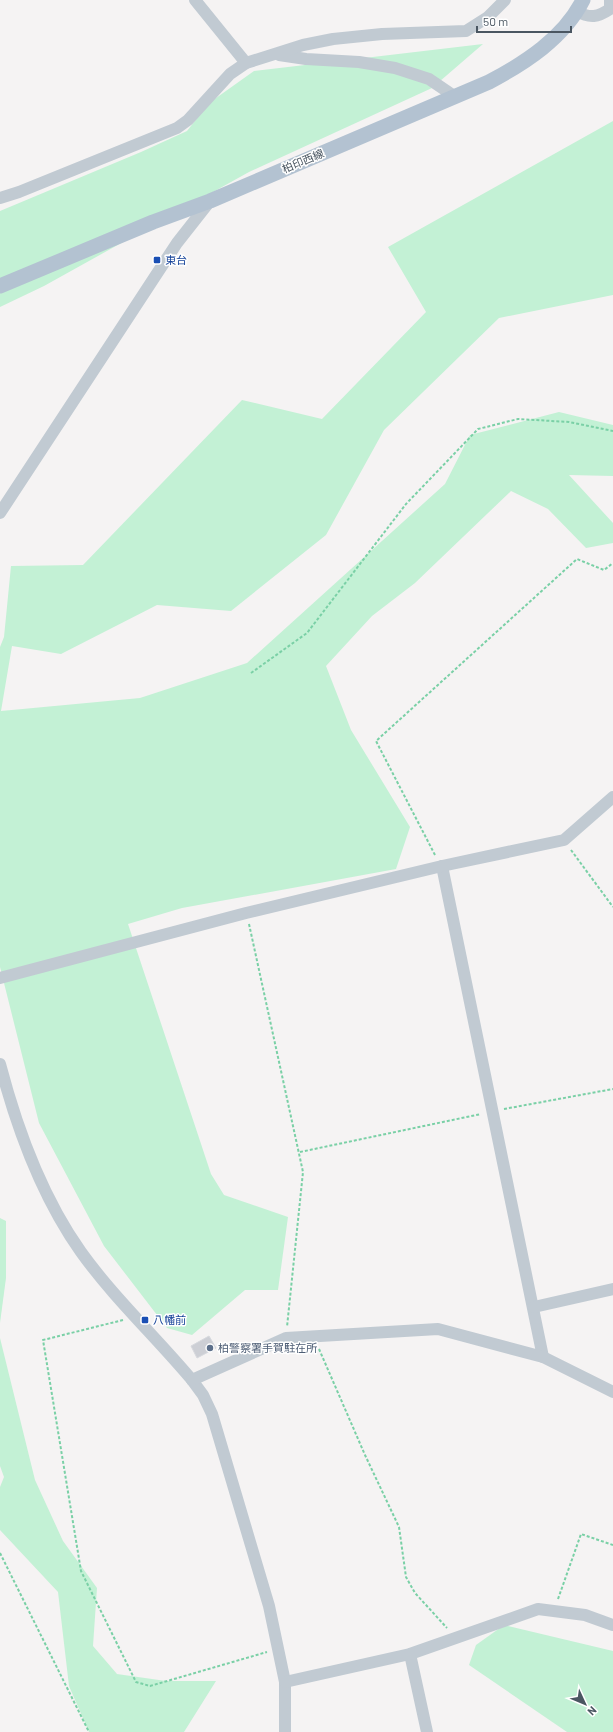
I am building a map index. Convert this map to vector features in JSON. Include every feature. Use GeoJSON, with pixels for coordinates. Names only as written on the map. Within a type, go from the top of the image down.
{"type":"FeatureCollection","features":[{"type":"Feature","properties":{"kind":"main road","name":"柏印西線"},"geometry":{"type":"LineString","coordinates":[[0,286],[139,227],[210,201],[489,82],[517,67],[536,53],[565,26],[580,6]]}},
{"type":"Feature","properties":{"kind":"street"},"geometry":{"type":"LineString","coordinates":[[195,0],[246,63]]}},
{"type":"Feature","properties":{"kind":"street"},"geometry":{"type":"LineString","coordinates":[[0,198],[177,128],[188,120],[230,74],[246,63],[303,45],[334,39],[382,34],[466,31],[488,17],[505,0]]}},
{"type":"Feature","properties":{"kind":"street"},"geometry":{"type":"LineString","coordinates":[[580,6],[585,16],[601,16],[610,9],[610,0]]}},
{"type":"Feature","properties":{"kind":"street"},"geometry":{"type":"LineString","coordinates":[[277,54],[306,59],[359,62],[395,68],[429,78],[454,96]]}},
{"type":"Feature","properties":{"kind":"street"},"geometry":{"type":"LineString","coordinates":[[0,513],[177,243],[210,201]]}},
{"type":"Feature","properties":{"kind":"street"},"geometry":{"type":"LineString","coordinates":[[0,978],[246,913],[442,866],[564,840],[613,797]]}},
{"type":"Feature","properties":{"kind":"street"},"geometry":{"type":"LineString","coordinates":[[442,866],[534,1307],[543,1357]]}},
{"type":"Feature","properties":{"kind":"street"},"geometry":{"type":"LineString","coordinates":[[0,1064],[25,1145],[59,1218],[80,1251],[96,1271],[192,1380],[203,1395],[212,1414],[269,1606],[285,1682],[285,1732]]}},
{"type":"Feature","properties":{"kind":"street"},"geometry":{"type":"LineString","coordinates":[[534,1307],[613,1289]]}},
{"type":"Feature","properties":{"kind":"street"},"geometry":{"type":"LineString","coordinates":[[192,1380],[286,1338],[438,1329],[543,1357],[613,1392]]}},
{"type":"Feature","properties":{"kind":"street"},"geometry":{"type":"LineString","coordinates":[[285,1682],[410,1654],[538,1609],[585,1615],[613,1626]]}},
{"type":"Feature","properties":{"kind":"street"},"geometry":{"type":"LineString","coordinates":[[410,1654],[427,1732]]}},
{"type":"Feature","properties":{"kind":"path"},"geometry":{"type":"LineString","coordinates":[[251,673],[307,633],[406,504],[478,429],[518,419],[569,422],[613,431]]}},
{"type":"Feature","properties":{"kind":"path"},"geometry":{"type":"LineString","coordinates":[[442,866],[376,740],[577,559],[604,570],[613,563]]}},
{"type":"Feature","properties":{"kind":"path"},"geometry":{"type":"LineString","coordinates":[[564,840],[613,907]]}},
{"type":"Feature","properties":{"kind":"path"},"geometry":{"type":"LineString","coordinates":[[246,913],[300,1152],[303,1172],[286,1338]]}},
{"type":"Feature","properties":{"kind":"path"},"geometry":{"type":"LineString","coordinates":[[300,1152],[492,1111],[613,1089]]}},
{"type":"Feature","properties":{"kind":"path"},"geometry":{"type":"LineString","coordinates":[[136,1317],[43,1340],[81,1571],[136,1682],[150,1686],[278,1648]]}},
{"type":"Feature","properties":{"kind":"path"},"geometry":{"type":"LineString","coordinates":[[313,1337],[365,1455],[399,1527],[406,1577],[415,1593],[455,1637]]}},
{"type":"Feature","properties":{"kind":"path"},"geometry":{"type":"LineString","coordinates":[[554,1611],[581,1534],[613,1544]]}},
{"type":"Feature","properties":{"kind":"path"},"geometry":{"type":"LineString","coordinates":[[0,1553],[89,1732]]}},
{"type":"Feature","properties":{"kind":"green space"},"geometry":{"type":"Polygon","coordinates":[[[483,44],[432,88],[249,172],[44,286],[0,307],[0,211],[141,152],[187,131],[209,103],[254,71],[483,44]]]}},
{"type":"Feature","properties":{"kind":"green space"},"geometry":{"type":"Polygon","coordinates":[[[613,121],[613,295],[499,318],[384,430],[326,535],[231,611],[157,605],[61,654],[12,646],[1,711],[140,698],[247,663],[445,484],[470,435],[559,412],[613,425],[613,476],[569,475],[613,523],[613,543],[586,548],[548,509],[511,491],[415,583],[372,616],[326,666],[351,730],[410,827],[396,869],[182,908],[128,924],[211,1174],[224,1195],[288,1217],[278,1290],[245,1290],[192,1335],[167,1328],[104,1246],[39,1123],[0,967],[0,647],[4,637],[11,566],[83,565],[242,400],[322,419],[426,312],[388,247],[613,121]]]}},
{"type":"Feature","properties":{"kind":"green space"},"geometry":{"type":"Polygon","coordinates":[[[0,1218],[6,1221],[6,1278],[0,1323],[0,1218]]]}},
{"type":"Feature","properties":{"kind":"green space"},"geometry":{"type":"Polygon","coordinates":[[[0,1338],[35,1480],[63,1541],[97,1588],[93,1646],[117,1674],[166,1681],[216,1681],[184,1732],[89,1732],[69,1686],[58,1592],[0,1530],[0,1487],[4,1477],[0,1466],[0,1338]]]}},
{"type":"Feature","properties":{"kind":"green space"},"geometry":{"type":"Polygon","coordinates":[[[504,1625],[613,1651],[613,1732],[567,1732],[469,1665],[476,1645],[504,1625]]]}},
{"type":"Feature","properties":{"kind":"building"},"geometry":{"type":"Polygon","coordinates":[[[209,1336],[216,1348],[197,1358],[191,1346],[209,1336]]]}},
{"type":"Feature","properties":{"kind":"place","name":"東台"},"geometry":{"type":"Point","coordinates":[157,260]}},
{"type":"Feature","properties":{"kind":"place","name":"八幡前"},"geometry":{"type":"Point","coordinates":[145,1320]}},
{"type":"Feature","properties":{"kind":"place","name":"柏警察署手賀駐在所"},"geometry":{"type":"Point","coordinates":[210,1348]}}]}
